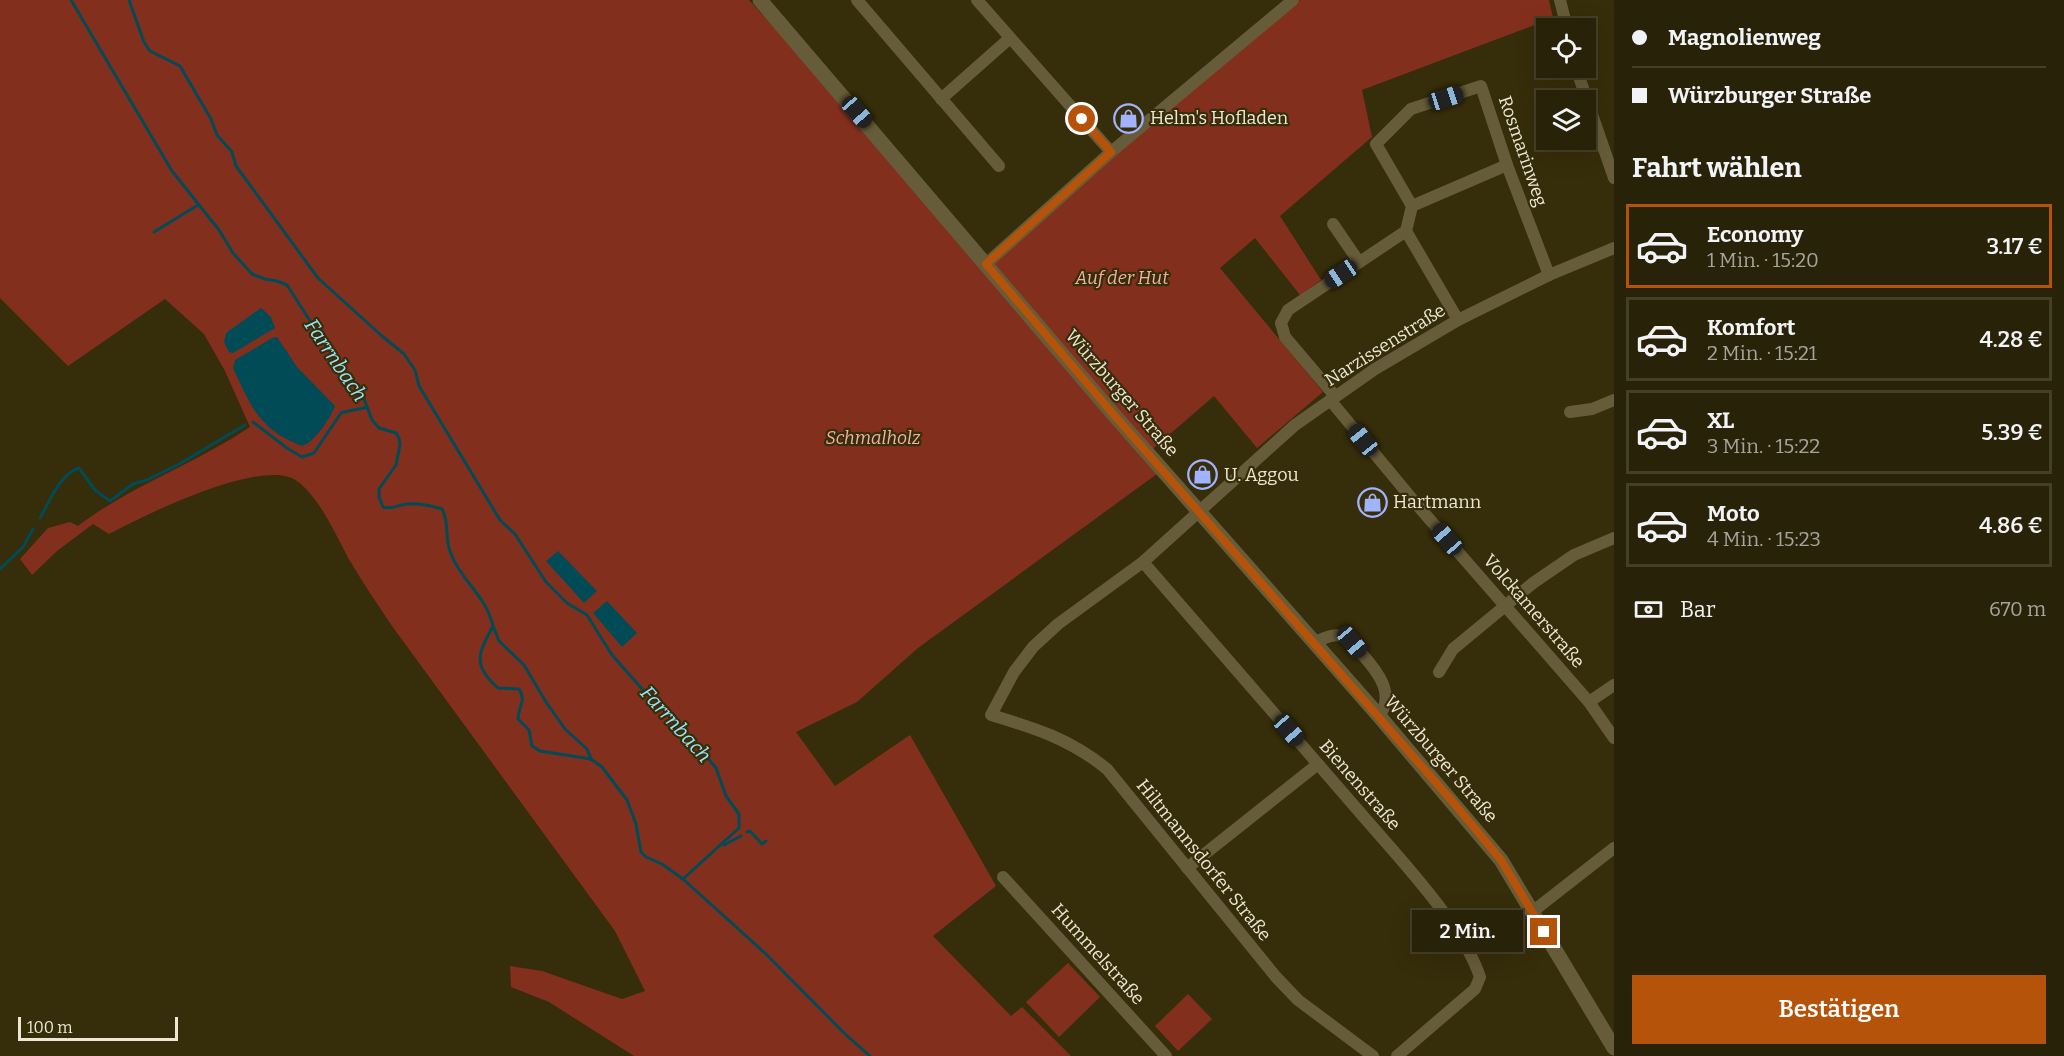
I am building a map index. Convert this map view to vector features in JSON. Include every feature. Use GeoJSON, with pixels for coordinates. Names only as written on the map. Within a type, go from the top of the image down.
{"type":"FeatureCollection","features":[{"type":"Feature","properties":{"kind":"street","name":"Würzburger Straße"},"geometry":{"type":"LineString","coordinates":[[760,0],[1501,860],[1614,1048]]}},
{"type":"Feature","properties":{"kind":"street"},"geometry":{"type":"LineString","coordinates":[[857,0],[999,166]]}},
{"type":"Feature","properties":{"kind":"street"},"geometry":{"type":"LineString","coordinates":[[977,0],[1111,152]]}},
{"type":"Feature","properties":{"kind":"street"},"geometry":{"type":"LineString","coordinates":[[986,264],[1111,152],[1293,0]]}},
{"type":"Feature","properties":{"kind":"street"},"geometry":{"type":"LineString","coordinates":[[1560,0],[1564,18]]}},
{"type":"Feature","properties":{"kind":"street"},"geometry":{"type":"LineString","coordinates":[[941,99],[1010,38]]}},
{"type":"Feature","properties":{"kind":"street"},"geometry":{"type":"LineString","coordinates":[[1579,78],[1614,178]]}},
{"type":"Feature","properties":{"kind":"street","name":"Rosmarinweg"},"geometry":{"type":"LineString","coordinates":[[1412,206],[1376,144],[1411,109],[1481,86],[1507,165],[1549,275]]}},
{"type":"Feature","properties":{"kind":"street"},"geometry":{"type":"LineString","coordinates":[[1458,320],[1407,231],[1412,206],[1507,165]]}},
{"type":"Feature","properties":{"kind":"street"},"geometry":{"type":"LineString","coordinates":[[1333,224],[1359,262]]}},
{"type":"Feature","properties":{"kind":"street","name":"Volckamerstraße"},"geometry":{"type":"LineString","coordinates":[[1407,231],[1288,310],[1281,323],[1285,337],[1332,398],[1504,605],[1589,702],[1614,738]]}},
{"type":"Feature","properties":{"kind":"street","name":"Narzissenstraße"},"geometry":{"type":"LineString","coordinates":[[991,715],[1014,672],[1033,647],[1058,624],[1143,562],[1294,425],[1397,356],[1458,320],[1549,275],[1614,248]]}},
{"type":"Feature","properties":{"kind":"street"},"geometry":{"type":"LineString","coordinates":[[1570,412],[1592,409],[1614,400]]}},
{"type":"Feature","properties":{"kind":"street"},"geometry":{"type":"LineString","coordinates":[[1439,672],[1453,649],[1504,605],[1574,555],[1614,538]]}},
{"type":"Feature","properties":{"kind":"street","name":"Bienenstraße"},"geometry":{"type":"LineString","coordinates":[[1143,562],[1401,861],[1445,916],[1475,961],[1480,977],[1475,989],[1397,1056]]}},
{"type":"Feature","properties":{"kind":"street"},"geometry":{"type":"LineString","coordinates":[[1313,643],[1335,635],[1344,636],[1352,642],[1377,672],[1383,683],[1386,703],[1379,716]]}},
{"type":"Feature","properties":{"kind":"street"},"geometry":{"type":"LineString","coordinates":[[1589,702],[1614,685]]}},
{"type":"Feature","properties":{"kind":"street","name":"Hiltmannsdorfer Straße"},"geometry":{"type":"LineString","coordinates":[[991,715],[1042,730],[1073,744],[1097,761],[1115,778],[1252,950],[1291,992],[1373,1056]]}},
{"type":"Feature","properties":{"kind":"street"},"geometry":{"type":"LineString","coordinates":[[1187,868],[1318,764]]}},
{"type":"Feature","properties":{"kind":"street"},"geometry":{"type":"LineString","coordinates":[[1532,912],[1614,848]]}},
{"type":"Feature","properties":{"kind":"street","name":"Hummelstraße"},"geometry":{"type":"LineString","coordinates":[[1003,877],[1166,1056]]}},
{"type":"Feature","properties":{"kind":"green space"},"geometry":{"type":"Polygon","coordinates":[[[0,0],[749,0],[810,67],[982,269],[1159,115],[1300,0],[1549,0],[1553,18],[1536,18],[1536,24],[1362,90],[1372,137],[1280,216],[1321,280],[1300,295],[1255,238],[1220,268],[1323,392],[1257,448],[1214,396],[1148,453],[1161,471],[918,648],[857,702],[796,732],[835,786],[910,735],[996,886],[933,936],[1011,1016],[1022,1007],[1071,1056],[634,1056],[549,1002],[511,987],[510,966],[542,971],[622,999],[645,991],[615,931],[392,626],[355,569],[321,508],[297,481],[281,475],[258,476],[232,482],[203,491],[109,534],[93,524],[57,551],[32,575],[20,559],[48,528],[70,522],[78,526],[119,499],[250,427],[225,371],[204,334],[165,299],[68,366],[0,298],[0,0]]]}},
{"type":"Feature","properties":{"kind":"green space"},"geometry":{"type":"Polygon","coordinates":[[[1068,963],[1100,997],[1059,1037],[1026,1002],[1068,963]]]}},
{"type":"Feature","properties":{"kind":"green space"},"geometry":{"type":"Polygon","coordinates":[[[1188,994],[1212,1019],[1178,1051],[1155,1026],[1188,994]]]}},
{"type":"Feature","properties":{"kind":"water"},"geometry":{"type":"Polygon","coordinates":[[[261,308],[271,317],[275,328],[233,353],[229,352],[224,342],[226,333],[261,308]]]}},
{"type":"Feature","properties":{"kind":"water"},"geometry":{"type":"Polygon","coordinates":[[[277,337],[297,367],[335,406],[322,429],[312,440],[302,446],[287,440],[258,415],[233,368],[235,360],[277,337]]]}},
{"type":"Feature","properties":{"kind":"water"},"geometry":{"type":"Polygon","coordinates":[[[558,551],[597,591],[584,603],[546,561],[558,551]]]}},
{"type":"Feature","properties":{"kind":"water"},"geometry":{"type":"Polygon","coordinates":[[[607,601],[637,633],[622,647],[593,613],[607,601]]]}},
{"type":"Feature","properties":{"kind":"waterway","name":"Farrnbach"},"geometry":{"type":"LineString","coordinates":[[71,0],[172,171],[219,230],[233,253],[252,274],[287,285],[334,358],[361,391],[372,420],[379,428],[396,433],[400,445],[396,465],[379,489],[383,507],[416,504],[442,509],[455,564],[485,605],[493,626],[481,652],[481,666],[484,673],[498,688],[519,689],[522,701],[518,719],[529,730],[532,746],[540,751],[591,759],[602,767],[627,800],[636,824],[641,852],[683,879],[767,955],[870,1056]]}},
{"type":"Feature","properties":{"kind":"waterway","name":"Farrnbach"},"geometry":{"type":"LineString","coordinates":[[129,0],[144,42],[150,51],[180,66],[211,119],[217,135],[232,152],[236,166],[318,278],[404,354],[415,370],[419,386],[500,520],[515,534],[546,582],[567,603],[587,615],[612,655],[644,691],[677,721],[716,768],[726,796],[739,814],[739,828],[683,879]]}},
{"type":"Feature","properties":{"kind":"waterway"},"geometry":{"type":"LineString","coordinates":[[154,232],[198,205]]}},
{"type":"Feature","properties":{"kind":"waterway"},"geometry":{"type":"LineString","coordinates":[[253,422],[302,457],[314,453],[341,413],[367,407]]}},
{"type":"Feature","properties":{"kind":"waterway"},"geometry":{"type":"LineString","coordinates":[[40,518],[61,482],[72,471],[79,468],[95,490],[110,501],[133,484],[147,480],[181,463],[245,425]]}},
{"type":"Feature","properties":{"kind":"waterway"},"geometry":{"type":"LineString","coordinates":[[0,569],[23,547],[33,529]]}},
{"type":"Feature","properties":{"kind":"waterway"},"geometry":{"type":"LineString","coordinates":[[493,626],[499,641],[524,665],[565,729],[587,749],[591,759]]}},
{"type":"Feature","properties":{"kind":"waterway"},"geometry":{"type":"LineString","coordinates":[[747,832],[750,831],[762,844],[766,841]]}},
{"type":"Feature","properties":{"kind":"waterway"},"geometry":{"type":"LineString","coordinates":[[724,845],[741,836]]}},
{"type":"Feature","properties":{"kind":"place","name":"Helm's Hofladen"},"geometry":{"type":"Point","coordinates":[1129,118]}},
{"type":"Feature","properties":{"kind":"place","name":"U. Aggou"},"geometry":{"type":"Point","coordinates":[1203,475]}},
{"type":"Feature","properties":{"kind":"place","name":"Hartmann"},"geometry":{"type":"Point","coordinates":[1372,502]}},
{"type":"Feature","properties":{"kind":"route"},"geometry":{"type":"LineString","coordinates":[[1082,119],[1111,152],[986,264],[1114,415],[1453,802],[1501,860],[1544,932]]}},
{"type":"Feature","properties":{"kind":"park label","name":"Auf der Hut"},"geometry":{"type":"Point","coordinates":[1122,278]}},
{"type":"Feature","properties":{"kind":"park label","name":"Schmalholz"},"geometry":{"type":"Point","coordinates":[873,438]}}]}
